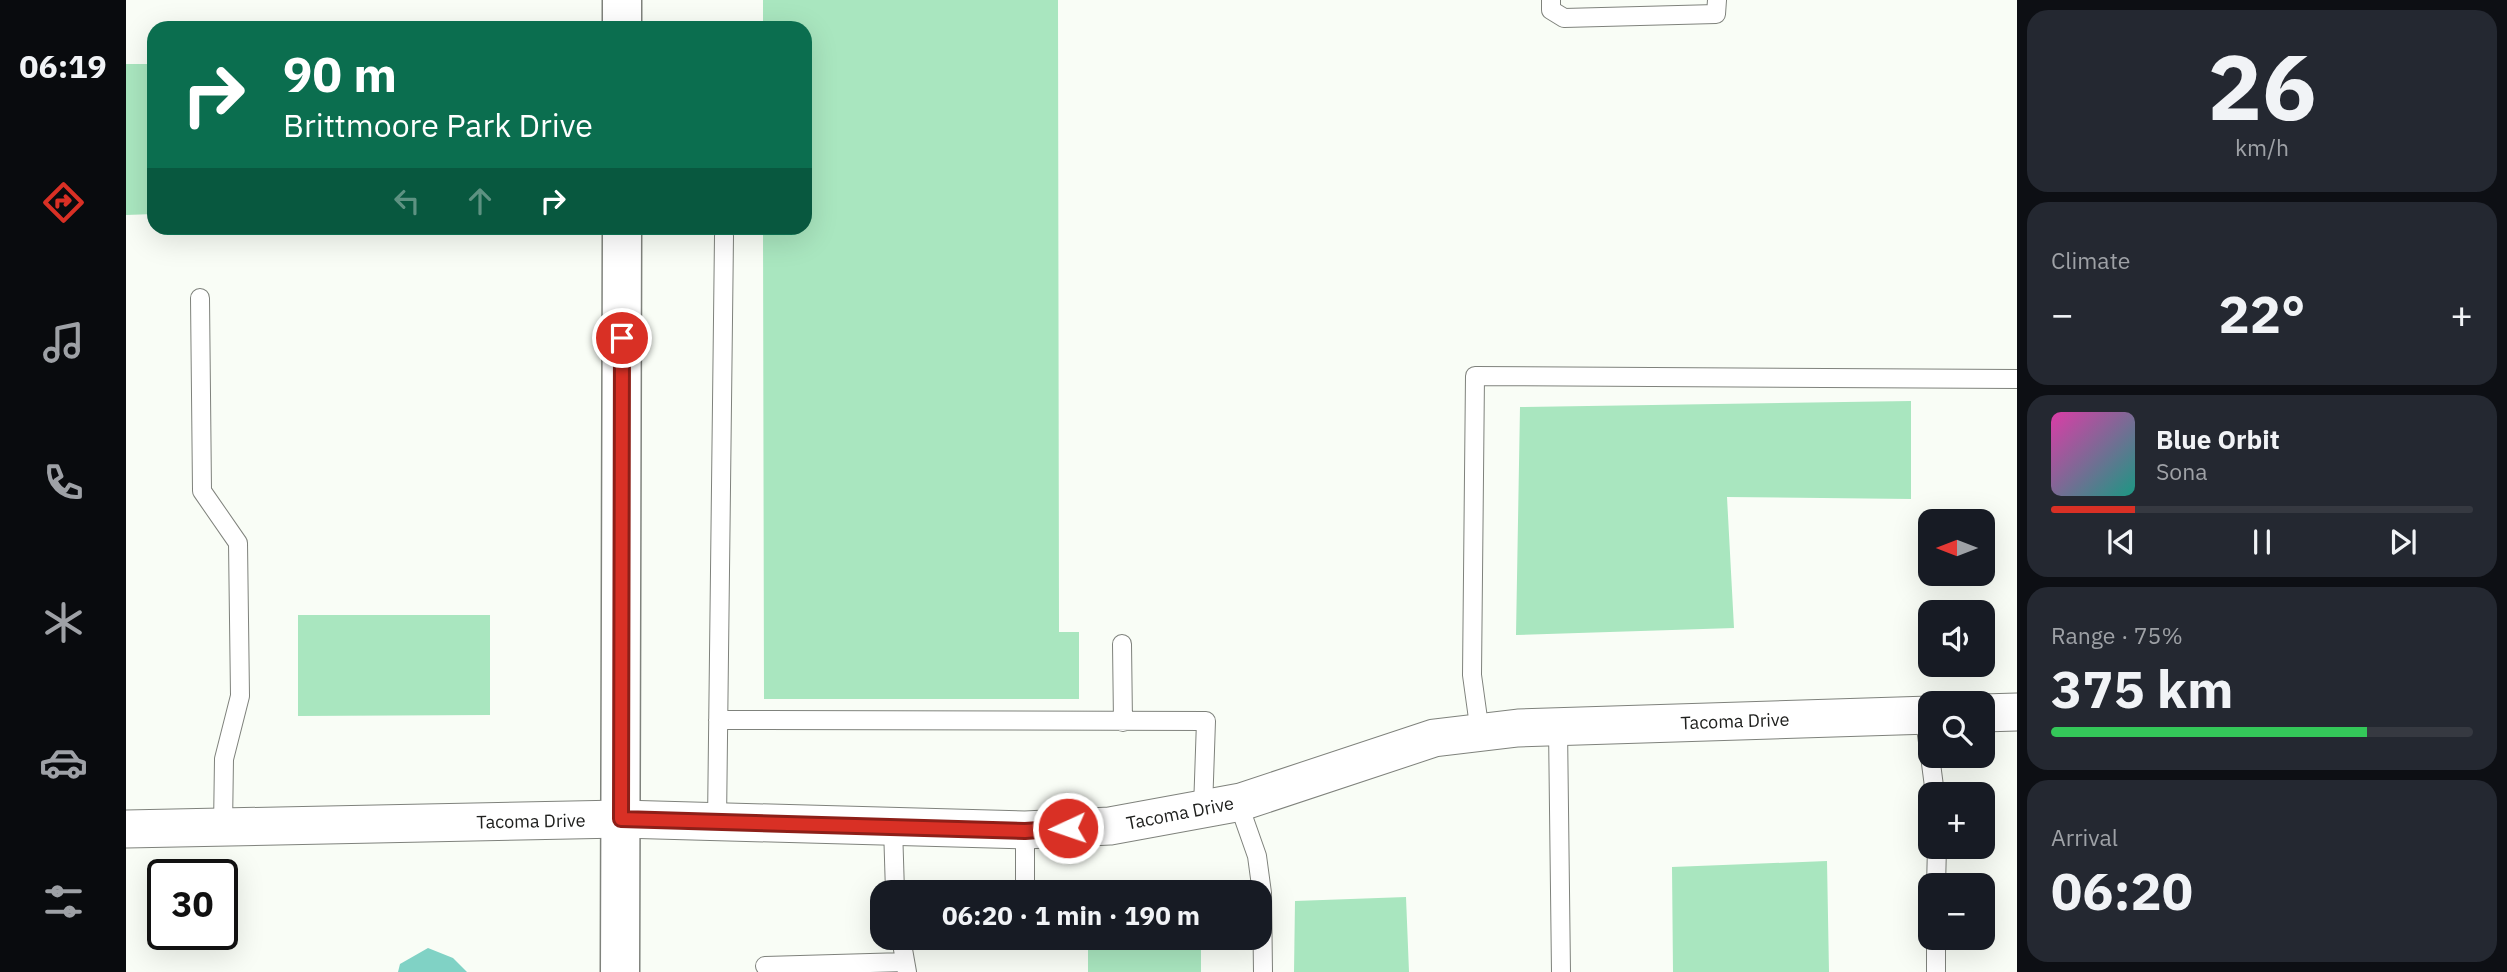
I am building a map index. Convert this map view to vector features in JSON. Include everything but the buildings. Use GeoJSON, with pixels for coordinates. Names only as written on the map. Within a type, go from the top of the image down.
{"type":"FeatureCollection","features":[{"type":"Feature","properties":{"kind":"street"},"geometry":{"type":"LineString","coordinates":[[622,0],[622,21]]}},
{"type":"Feature","properties":{"kind":"street"},"geometry":{"type":"LineString","coordinates":[[620,972],[622,235]]}},
{"type":"Feature","properties":{"kind":"street"},"geometry":{"type":"LineString","coordinates":[[1995,713],[2017,712]]}},
{"type":"Feature","properties":{"kind":"street","name":"Tacoma Drive"},"geometry":{"type":"LineString","coordinates":[[126,829],[621,819],[1025,831],[1110,826],[1238,802],[1434,738],[1558,727],[1918,715]]}},
{"type":"Feature","properties":{"kind":"lane"},"geometry":{"type":"LineString","coordinates":[[1551,0],[1551,10],[1564,18],[1716,14],[1717,0]]}},
{"type":"Feature","properties":{"kind":"lane"},"geometry":{"type":"LineString","coordinates":[[717,822],[723,236]]}},
{"type":"Feature","properties":{"kind":"lane"},"geometry":{"type":"LineString","coordinates":[[200,298],[202,491],[238,543],[240,696],[225,759],[223,827]]}},
{"type":"Feature","properties":{"kind":"lane"},"geometry":{"type":"LineString","coordinates":[[1480,733],[1472,675],[1475,376],[2017,379]]}},
{"type":"Feature","properties":{"kind":"lane"},"geometry":{"type":"LineString","coordinates":[[1122,643],[1123,722]]}},
{"type":"Feature","properties":{"kind":"lane"},"geometry":{"type":"LineString","coordinates":[[718,720],[1206,721],[1203,809]]}},
{"type":"Feature","properties":{"kind":"lane"},"geometry":{"type":"LineString","coordinates":[[1558,727],[1561,972]]}},
{"type":"Feature","properties":{"kind":"lane"},"geometry":{"type":"LineString","coordinates":[[1238,802],[1257,856],[1262,893],[1263,972]]}},
{"type":"Feature","properties":{"kind":"lane"},"geometry":{"type":"LineString","coordinates":[[893,827],[895,880]]}},
{"type":"Feature","properties":{"kind":"lane"},"geometry":{"type":"LineString","coordinates":[[1025,831],[1025,880]]}},
{"type":"Feature","properties":{"kind":"lane"},"geometry":{"type":"LineString","coordinates":[[1936,950],[1936,972]]}},
{"type":"Feature","properties":{"kind":"lane"},"geometry":{"type":"LineString","coordinates":[[765,966],[906,967]]}},
{"type":"Feature","properties":{"kind":"water"},"geometry":{"type":"Polygon","coordinates":[[[428,948],[453,958],[467,972],[398,972],[400,964],[428,948]]]}},
{"type":"Feature","properties":{"kind":"route"},"geometry":{"type":"LineString","coordinates":[[622,338],[621,819],[1025,831],[1068,828]]}}]}
